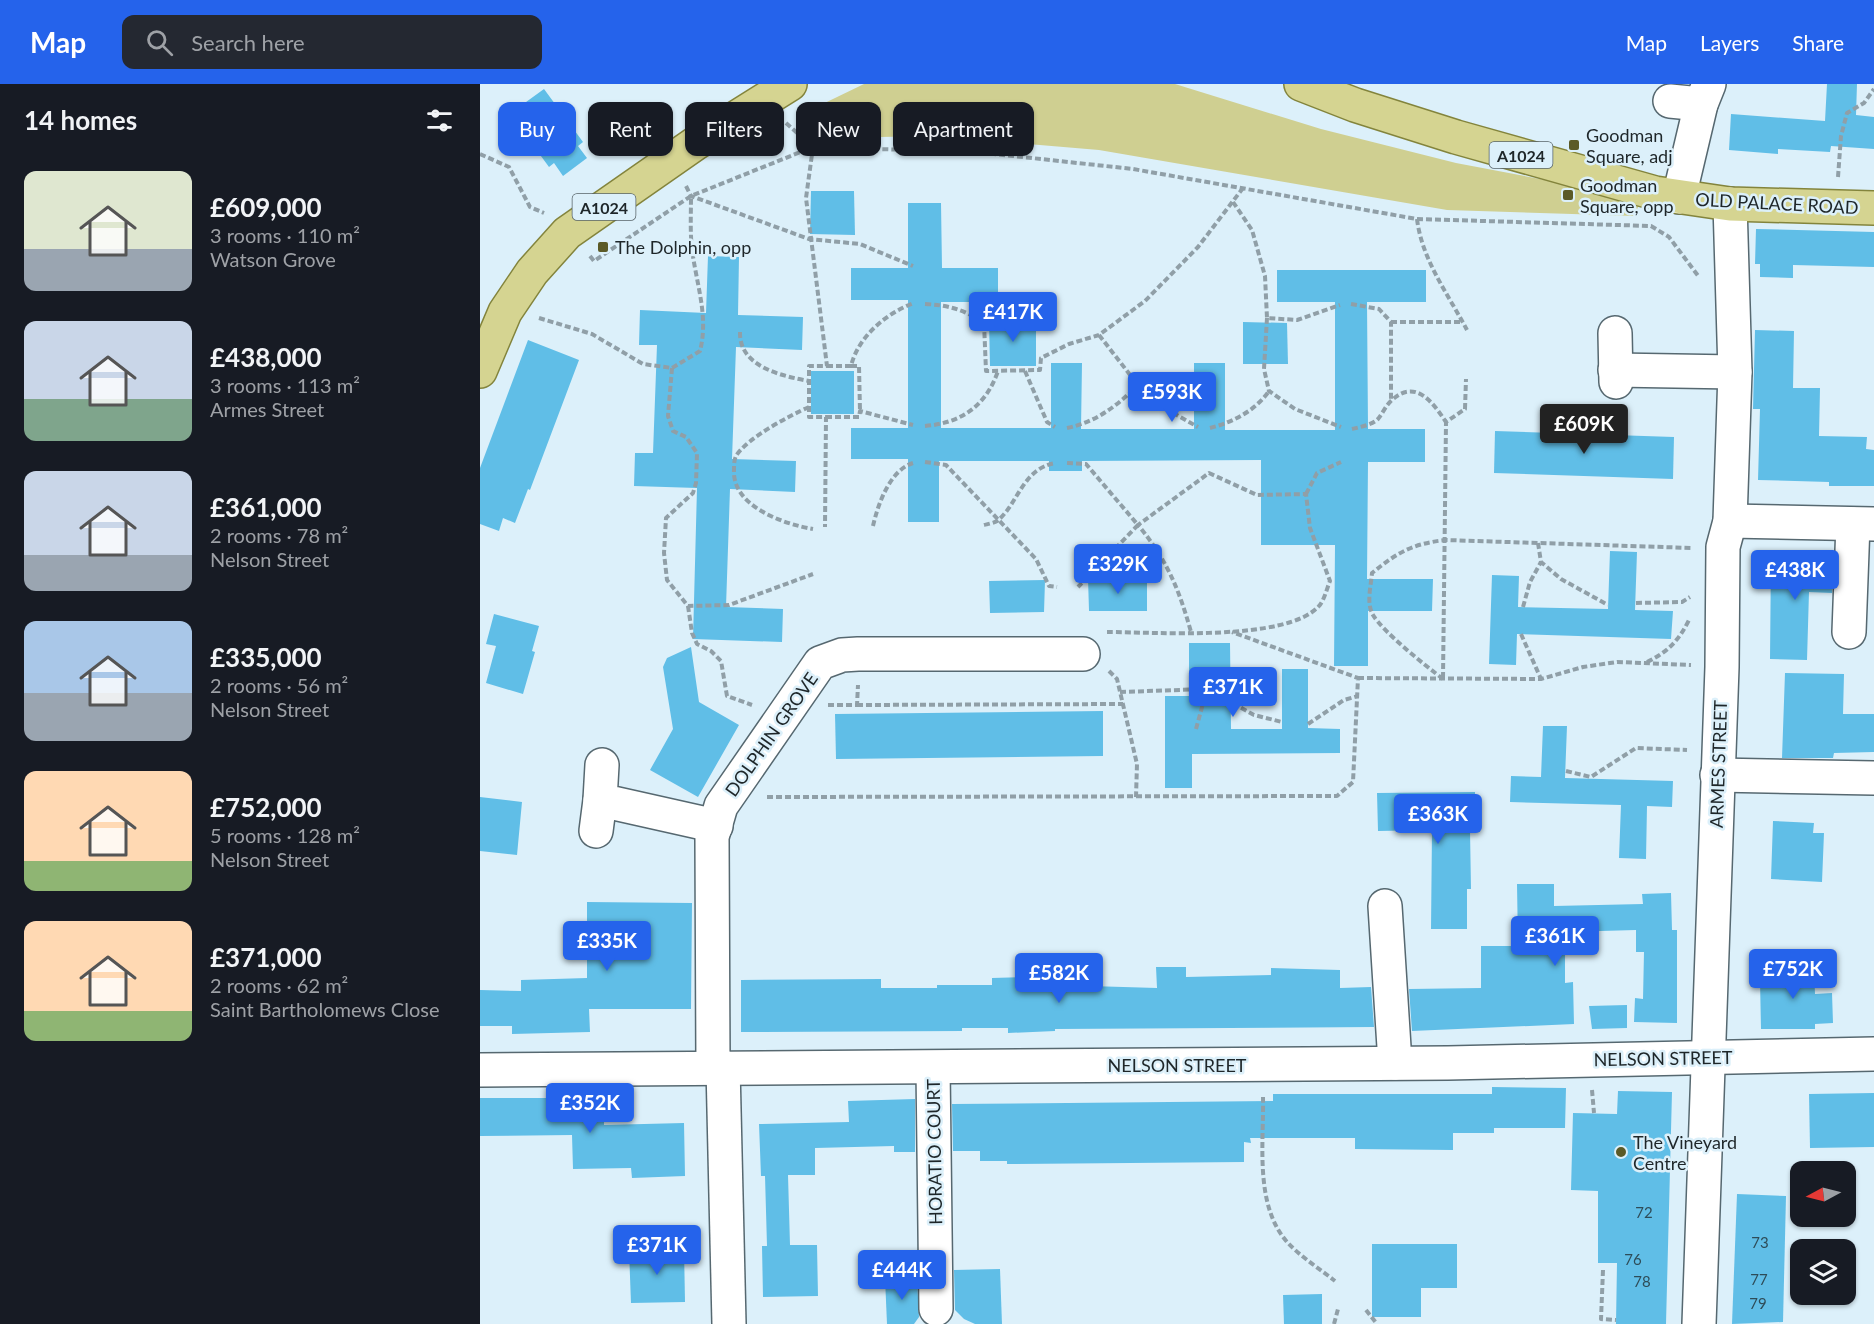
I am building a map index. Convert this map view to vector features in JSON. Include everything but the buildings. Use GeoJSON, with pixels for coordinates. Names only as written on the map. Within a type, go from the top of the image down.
{"type":"FeatureCollection","features":[{"type":"Feature","properties":{"kind":"main road","name":"A1024"},"geometry":{"type":"LineString","coordinates":[[480,371],[505,312],[532,272],[557,224],[672,159],[760,100],[790,84]]}},
{"type":"Feature","properties":{"kind":"main road","name":"OLD PALACE ROAD"},"geometry":{"type":"LineString","coordinates":[[1301,84],[1355,105],[1456,137],[1655,194],[1730,204],[1874,208]]}},
{"type":"Feature","properties":{"kind":"street"},"geometry":{"type":"LineString","coordinates":[[1670,101],[1705,94],[1679,197]]}},
{"type":"Feature","properties":{"kind":"street","name":"ARMES STREET"},"geometry":{"type":"LineString","coordinates":[[1699,1324],[1717,763],[1735,372],[1730,204]]}},
{"type":"Feature","properties":{"kind":"street"},"geometry":{"type":"LineString","coordinates":[[1615,333],[1615,376],[1735,372]]}},
{"type":"Feature","properties":{"kind":"street"},"geometry":{"type":"LineString","coordinates":[[1726,534],[1863,524],[1849,632]]}},
{"type":"Feature","properties":{"kind":"street","name":"DOLPHIN GROVE"},"geometry":{"type":"LineString","coordinates":[[729,1324],[718,1067],[712,837],[722,811],[778,722],[820,663],[842,656],[1090,657]]}},
{"type":"Feature","properties":{"kind":"street"},"geometry":{"type":"LineString","coordinates":[[1717,763],[1874,778]]}},
{"type":"Feature","properties":{"kind":"street"},"geometry":{"type":"LineString","coordinates":[[602,765],[598,816],[722,811]]}},
{"type":"Feature","properties":{"kind":"street"},"geometry":{"type":"LineString","coordinates":[[1385,906],[1395,1064]]}},
{"type":"Feature","properties":{"kind":"street","name":"NELSON STREET"},"geometry":{"type":"LineString","coordinates":[[480,1070],[1395,1064],[1874,1054]]}},
{"type":"Feature","properties":{"kind":"street","name":"HORATIO COURT"},"geometry":{"type":"LineString","coordinates":[[933,1068],[936,1309]]}},
{"type":"Feature","properties":{"kind":"path"},"geometry":{"type":"LineString","coordinates":[[1836,207],[1841,136],[1847,113],[1864,103],[1874,89]]}},
{"type":"Feature","properties":{"kind":"path"},"geometry":{"type":"LineString","coordinates":[[881,149],[976,152],[1133,169],[1418,219],[1651,226]]}},
{"type":"Feature","properties":{"kind":"path"},"geometry":{"type":"LineString","coordinates":[[480,154],[509,167],[530,207],[557,224],[594,261],[691,196],[796,154]]}},
{"type":"Feature","properties":{"kind":"path"},"geometry":{"type":"LineString","coordinates":[[812,156],[806,198],[809,238],[827,366]]}},
{"type":"Feature","properties":{"kind":"path"},"geometry":{"type":"LineString","coordinates":[[505,312],[555,321],[592,334],[643,364],[672,368],[700,351],[703,304],[692,248],[691,196],[672,159]]}},
{"type":"Feature","properties":{"kind":"path"},"geometry":{"type":"LineString","coordinates":[[925,304],[945,305],[968,312],[984,323],[986,371],[1040,370],[1041,358],[1069,344],[1098,335],[1145,301],[1198,247],[1243,188]]}},
{"type":"Feature","properties":{"kind":"path"},"geometry":{"type":"LineString","coordinates":[[691,196],[809,238],[860,244],[914,266]]}},
{"type":"Feature","properties":{"kind":"path"},"geometry":{"type":"LineString","coordinates":[[1233,202],[1252,230],[1265,276],[1267,318],[1264,369],[1269,391],[1295,409],[1341,427]]}},
{"type":"Feature","properties":{"kind":"path"},"geometry":{"type":"LineString","coordinates":[[1418,219],[1420,240],[1429,262],[1467,330]]}},
{"type":"Feature","properties":{"kind":"path"},"geometry":{"type":"LineString","coordinates":[[850,366],[854,352],[868,333],[902,307],[914,303]]}},
{"type":"Feature","properties":{"kind":"path"},"geometry":{"type":"LineString","coordinates":[[1267,318],[1297,320],[1340,304]]}},
{"type":"Feature","properties":{"kind":"path"},"geometry":{"type":"LineString","coordinates":[[1351,304],[1379,309],[1391,322],[1391,400]]}},
{"type":"Feature","properties":{"kind":"path"},"geometry":{"type":"LineString","coordinates":[[1391,322],[1463,322]]}},
{"type":"Feature","properties":{"kind":"path"},"geometry":{"type":"LineString","coordinates":[[740,332],[739,342],[744,351],[758,364],[779,375],[809,381]]}},
{"type":"Feature","properties":{"kind":"path"},"geometry":{"type":"LineString","coordinates":[[1098,335],[1138,385],[1175,414],[1198,427]]}},
{"type":"Feature","properties":{"kind":"path"},"geometry":{"type":"LineString","coordinates":[[809,366],[850,366],[859,366],[859,417],[809,417],[809,366]]}},
{"type":"Feature","properties":{"kind":"path"},"geometry":{"type":"LineString","coordinates":[[672,368],[668,416],[673,431],[686,437],[697,453],[696,483],[693,493],[666,518],[664,553],[667,580],[688,606],[692,633],[697,644],[711,651],[721,661],[727,696],[739,698],[778,722]]}},
{"type":"Feature","properties":{"kind":"path"},"geometry":{"type":"LineString","coordinates":[[925,426],[947,424],[961,419],[977,405],[993,385],[998,371]]}},
{"type":"Feature","properties":{"kind":"path"},"geometry":{"type":"LineString","coordinates":[[1025,371],[1030,388],[1047,422],[1055,428]]}},
{"type":"Feature","properties":{"kind":"path"},"geometry":{"type":"LineString","coordinates":[[1446,422],[1465,409],[1466,379]]}},
{"type":"Feature","properties":{"kind":"path"},"geometry":{"type":"LineString","coordinates":[[1067,428],[1087,424],[1119,404],[1138,385]]}},
{"type":"Feature","properties":{"kind":"path"},"geometry":{"type":"LineString","coordinates":[[1210,428],[1233,422],[1263,399],[1269,391]]}},
{"type":"Feature","properties":{"kind":"path"},"geometry":{"type":"LineString","coordinates":[[1352,429],[1377,420],[1391,400],[1405,392],[1418,392],[1428,397],[1446,422],[1443,679]]}},
{"type":"Feature","properties":{"kind":"path"},"geometry":{"type":"LineString","coordinates":[[809,407],[789,416],[743,448],[735,458],[734,475],[735,487],[745,500],[792,526],[813,529]]}},
{"type":"Feature","properties":{"kind":"path"},"geometry":{"type":"LineString","coordinates":[[860,411],[913,425]]}},
{"type":"Feature","properties":{"kind":"path"},"geometry":{"type":"LineString","coordinates":[[825,527],[826,417]]}},
{"type":"Feature","properties":{"kind":"path"},"geometry":{"type":"LineString","coordinates":[[925,462],[946,465],[997,521],[1036,559],[1049,586],[1057,587]]}},
{"type":"Feature","properties":{"kind":"path"},"geometry":{"type":"LineString","coordinates":[[1136,797],[1137,764],[1117,679],[1090,657],[1104,632],[1232,632],[1291,624],[1319,606],[1330,581],[1310,528],[1306,494],[1317,473],[1341,462]]}},
{"type":"Feature","properties":{"kind":"path"},"geometry":{"type":"LineString","coordinates":[[873,526],[877,508],[892,480],[903,466],[913,463]]}},
{"type":"Feature","properties":{"kind":"path"},"geometry":{"type":"LineString","coordinates":[[984,525],[997,521],[1021,488],[1044,465],[1056,463]]}},
{"type":"Feature","properties":{"kind":"path"},"geometry":{"type":"LineString","coordinates":[[1067,463],[1086,465],[1157,548],[1178,585],[1191,632]]}},
{"type":"Feature","properties":{"kind":"path"},"geometry":{"type":"LineString","coordinates":[[1078,587],[1138,525],[1209,473],[1257,495],[1306,494]]}},
{"type":"Feature","properties":{"kind":"path"},"geometry":{"type":"LineString","coordinates":[[1443,679],[1418,660],[1373,615],[1370,595],[1372,573],[1394,555],[1419,543],[1445,540],[1538,543],[1726,534]]}},
{"type":"Feature","properties":{"kind":"path"},"geometry":{"type":"LineString","coordinates":[[1523,607],[1530,582],[1541,562],[1538,543]]}},
{"type":"Feature","properties":{"kind":"path"},"geometry":{"type":"LineString","coordinates":[[1541,562],[1561,579],[1608,605]]}},
{"type":"Feature","properties":{"kind":"path"},"geometry":{"type":"LineString","coordinates":[[688,606],[729,605],[813,574]]}},
{"type":"Feature","properties":{"kind":"path"},"geometry":{"type":"LineString","coordinates":[[1635,603],[1682,602],[1699,591]]}},
{"type":"Feature","properties":{"kind":"path"},"geometry":{"type":"LineString","coordinates":[[1646,663],[1663,654],[1680,639],[1694,610]]}},
{"type":"Feature","properties":{"kind":"path"},"geometry":{"type":"LineString","coordinates":[[1232,632],[1358,678],[1541,680],[1594,665],[1617,662],[1722,667]]}},
{"type":"Feature","properties":{"kind":"path"},"geometry":{"type":"LineString","coordinates":[[1521,634],[1541,680]]}},
{"type":"Feature","properties":{"kind":"path"},"geometry":{"type":"LineString","coordinates":[[722,811],[1136,797],[1337,796],[1353,782],[1358,678]]}},
{"type":"Feature","properties":{"kind":"path"},"geometry":{"type":"LineString","coordinates":[[1120,692],[1207,689],[1254,715],[1282,722]]}},
{"type":"Feature","properties":{"kind":"path"},"geometry":{"type":"LineString","coordinates":[[1196,729],[1207,689]]}},
{"type":"Feature","properties":{"kind":"path"},"geometry":{"type":"LineString","coordinates":[[1308,724],[1344,700],[1358,696]]}},
{"type":"Feature","properties":{"kind":"path"},"geometry":{"type":"LineString","coordinates":[[857,705],[1123,704]]}},
{"type":"Feature","properties":{"kind":"path"},"geometry":{"type":"LineString","coordinates":[[1566,771],[1591,777],[1636,748],[1717,763]]}},
{"type":"Feature","properties":{"kind":"path"},"geometry":{"type":"LineString","coordinates":[[1262,1065],[1264,1188],[1272,1217],[1288,1243],[1335,1281]]}},
{"type":"Feature","properties":{"kind":"path"},"geometry":{"type":"LineString","coordinates":[[1603,1270],[1601,1322],[1616,1320]]}},
{"type":"Feature","properties":{"kind":"path"},"geometry":{"type":"LineString","coordinates":[[1334,1324],[1338,1308]]}},
{"type":"Feature","properties":{"kind":"path"},"geometry":{"type":"LineString","coordinates":[[1366,1310],[1377,1324]]}},
{"type":"Feature","properties":{"kind":"green space"},"geometry":{"type":"Polygon","coordinates":[[[864,84],[1175,84],[1321,129],[1456,163],[1640,198],[1636,216],[1447,210],[1099,150],[1034,145],[1034,102],[893,102],[893,137],[881,137],[881,102],[827,102],[864,84]]]}},
{"type":"Feature","properties":{"kind":"place","name":"Goodman Square, adj"},"geometry":{"type":"Point","coordinates":[1574,145]}},
{"type":"Feature","properties":{"kind":"place","name":"Goodman Square, opp"},"geometry":{"type":"Point","coordinates":[1568,195]}},
{"type":"Feature","properties":{"kind":"place","name":"The Dolphin, opp"},"geometry":{"type":"Point","coordinates":[603,247]}},
{"type":"Feature","properties":{"kind":"place","name":"The Vineyard Centre"},"geometry":{"type":"Point","coordinates":[1621,1152]}}]}
